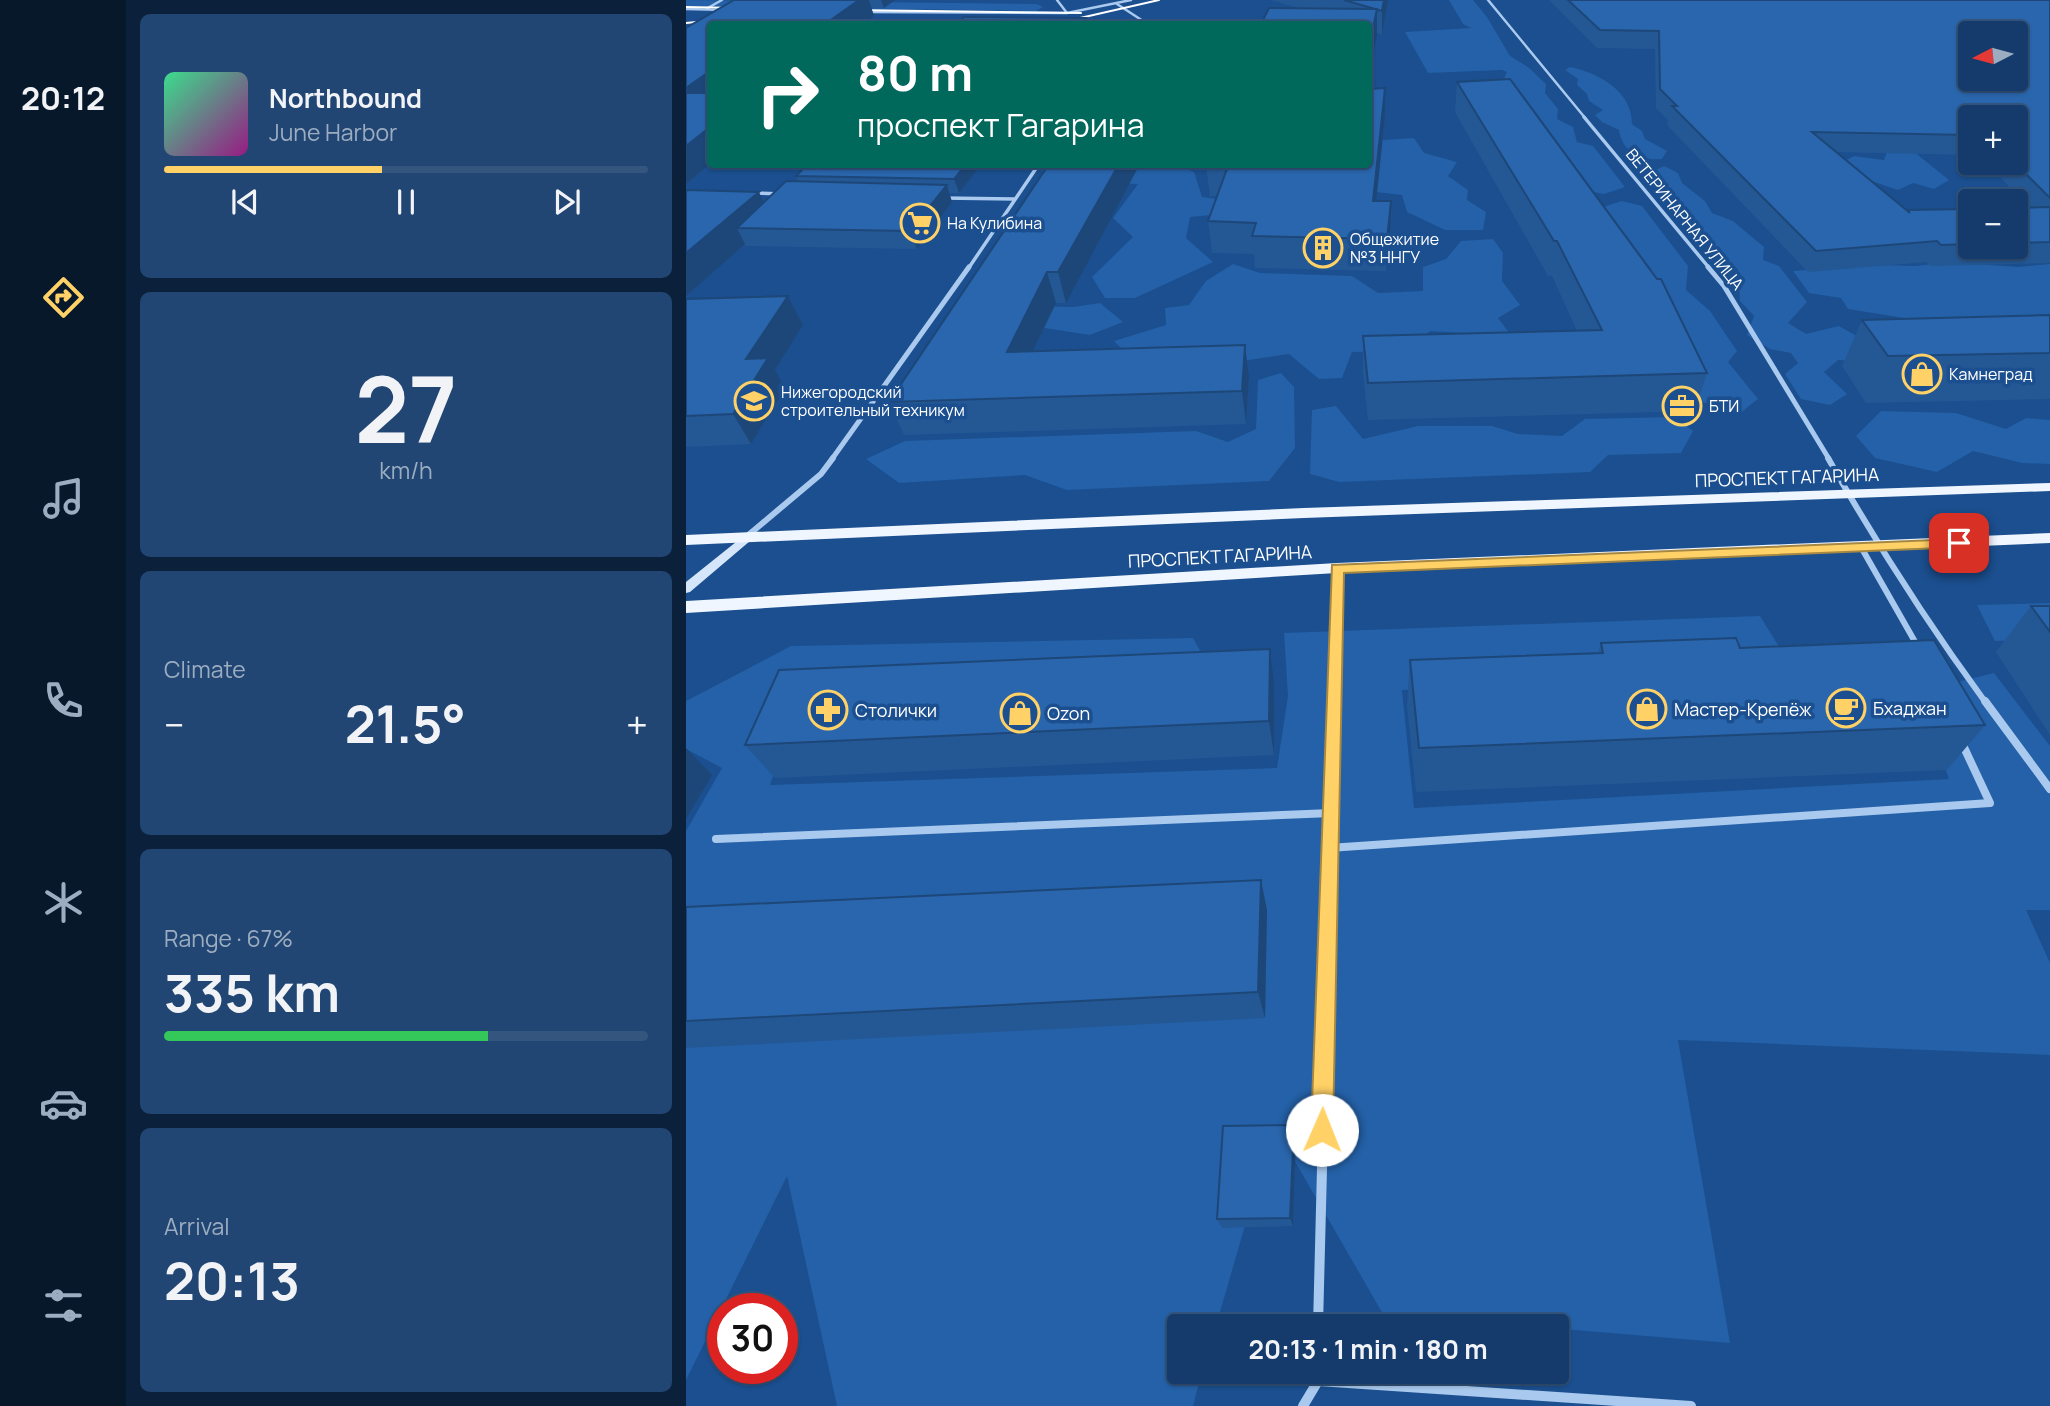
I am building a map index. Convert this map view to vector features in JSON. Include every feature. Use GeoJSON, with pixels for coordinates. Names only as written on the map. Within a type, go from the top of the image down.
{"type":"FeatureCollection","features":[{"type":"Feature","properties":{"kind":"main road","name":"ПРОСПЕКТ ГАГАРИНА"},"geometry":{"type":"LineString","coordinates":[[686,540],[1304,513],[2050,487]]}},
{"type":"Feature","properties":{"kind":"main road"},"geometry":{"type":"LineString","coordinates":[[686,589],[746,538]]}},
{"type":"Feature","properties":{"kind":"main road","name":"ПРОСПЕКТ ГАГАРИНА"},"geometry":{"type":"LineString","coordinates":[[686,607],[1337,568],[2050,538]]}},
{"type":"Feature","properties":{"kind":"street"},"geometry":{"type":"LineString","coordinates":[[705,10],[722,0]]}},
{"type":"Feature","properties":{"kind":"street"},"geometry":{"type":"LineString","coordinates":[[1057,0],[1067,13]]}},
{"type":"Feature","properties":{"kind":"street"},"geometry":{"type":"LineString","coordinates":[[855,12],[1067,13],[1131,0]]}},
{"type":"Feature","properties":{"kind":"street","name":"ВЕТЕРИНАРНАЯ УЛИЦА"},"geometry":{"type":"LineString","coordinates":[[1488,0],[1724,286],[1810,425],[1878,546],[1927,622],[2050,789]]}},
{"type":"Feature","properties":{"kind":"street"},"geometry":{"type":"LineString","coordinates":[[1117,4],[1143,21]]}},
{"type":"Feature","properties":{"kind":"street"},"geometry":{"type":"LineString","coordinates":[[686,9],[732,10]]}},
{"type":"Feature","properties":{"kind":"street"},"geometry":{"type":"LineString","coordinates":[[746,538],[821,474],[932,321],[1037,168]]}},
{"type":"Feature","properties":{"kind":"street"},"geometry":{"type":"LineString","coordinates":[[748,193],[785,194]]}},
{"type":"Feature","properties":{"kind":"street"},"geometry":{"type":"LineString","coordinates":[[934,198],[1014,200]]}},
{"type":"Feature","properties":{"kind":"street"},"geometry":{"type":"LineString","coordinates":[[1861,547],[1924,659]]}},
{"type":"Feature","properties":{"kind":"street"},"geometry":{"type":"LineString","coordinates":[[1318,1314],[1337,568]]}},
{"type":"Feature","properties":{"kind":"street"},"geometry":{"type":"LineString","coordinates":[[1329,848],[1990,803],[1957,731]]}},
{"type":"Feature","properties":{"kind":"street"},"geometry":{"type":"LineString","coordinates":[[716,839],[1331,813]]}},
{"type":"Feature","properties":{"kind":"street"},"geometry":{"type":"LineString","coordinates":[[1303,1406],[1314,1384]]}},
{"type":"Feature","properties":{"kind":"street"},"geometry":{"type":"LineString","coordinates":[[1417,1384],[1690,1406]]}},
{"type":"Feature","properties":{"kind":"shaded area"},"geometry":{"type":"Polygon","coordinates":[[[686,0],[1037,4],[1043,7],[1036,11],[686,6],[686,0]]]}},
{"type":"Feature","properties":{"kind":"shaded area"},"geometry":{"type":"Polygon","coordinates":[[[1449,0],[1473,0],[1487,17],[1510,56],[1528,67],[1546,84],[1545,93],[1558,109],[1557,119],[1573,127],[1577,142],[1593,146],[1625,187],[1604,194],[1584,190],[1502,83],[1507,72],[1428,73],[1405,32],[1471,28],[1463,24],[1449,0]]]}},
{"type":"Feature","properties":{"kind":"shaded area"},"geometry":{"type":"Polygon","coordinates":[[[1570,67],[1602,79],[1620,93],[1631,112],[1632,124],[1642,131],[1645,139],[1667,151],[1662,159],[1640,157],[1628,149],[1619,130],[1602,122],[1595,115],[1603,110],[1589,101],[1587,94],[1577,85],[1578,79],[1565,70],[1570,67]]]}},
{"type":"Feature","properties":{"kind":"shaded area"},"geometry":{"type":"Polygon","coordinates":[[[1414,138],[1424,153],[1457,162],[1448,176],[1468,190],[1467,200],[1486,212],[1483,230],[1445,230],[1407,212],[1402,195],[1350,189],[1365,168],[1372,168],[1372,141],[1414,138]]]}},
{"type":"Feature","properties":{"kind":"shaded area"},"geometry":{"type":"Polygon","coordinates":[[[1888,149],[1913,151],[1949,180],[1934,189],[1913,183],[1898,190],[1851,174],[1839,164],[1854,156],[1884,160],[1888,149]]]}},
{"type":"Feature","properties":{"kind":"shaded area"},"geometry":{"type":"Polygon","coordinates":[[[1664,166],[1678,173],[1682,183],[1705,201],[1712,213],[1733,221],[1764,247],[1763,260],[1779,266],[1807,302],[1788,323],[1806,334],[1839,326],[1885,352],[1875,362],[1838,360],[1824,372],[1847,394],[1830,405],[1801,399],[1785,374],[1798,363],[1791,353],[1770,349],[1747,335],[1754,316],[1740,301],[1738,269],[1710,250],[1709,236],[1675,212],[1673,200],[1654,184],[1651,172],[1664,166]]]}},
{"type":"Feature","properties":{"kind":"shaded area"},"geometry":{"type":"Polygon","coordinates":[[[1051,168],[1183,168],[1194,172],[1202,197],[1285,208],[1190,217],[1186,238],[1213,262],[1135,298],[1105,298],[1092,277],[1133,237],[1113,218],[1138,184],[1053,181],[1041,171],[1051,168]]]}},
{"type":"Feature","properties":{"kind":"shaded area"},"geometry":{"type":"Polygon","coordinates":[[[1622,201],[1642,206],[1688,266],[1686,290],[1710,311],[1737,351],[1728,362],[1758,399],[1739,414],[1699,401],[1659,311],[1594,210],[1622,201]]]}},
{"type":"Feature","properties":{"kind":"shaded area"},"geometry":{"type":"Polygon","coordinates":[[[1493,239],[1503,253],[1502,281],[1520,305],[1498,318],[1520,347],[1499,349],[1463,333],[1430,331],[1408,351],[1352,352],[1342,378],[1319,379],[1289,354],[1235,362],[1134,361],[1114,341],[1166,325],[1165,308],[1189,305],[1206,281],[1233,264],[1260,273],[1352,276],[1378,293],[1423,291],[1423,267],[1446,259],[1461,241],[1493,239]]]}},
{"type":"Feature","properties":{"kind":"shaded area"},"geometry":{"type":"Polygon","coordinates":[[[1948,262],[2018,267],[2050,264],[2050,317],[1937,341],[1904,318],[1848,309],[1841,298],[1809,293],[1793,271],[1877,265],[1916,266],[1948,262]]]}},
{"type":"Feature","properties":{"kind":"shaded area"},"geometry":{"type":"Polygon","coordinates":[[[1100,303],[1123,322],[1090,335],[1025,325],[988,305],[1073,307],[1100,303]]]}},
{"type":"Feature","properties":{"kind":"shaded area"},"geometry":{"type":"Polygon","coordinates":[[[1281,373],[1294,387],[1295,448],[1269,481],[1067,490],[1025,475],[899,483],[866,459],[905,441],[1196,431],[1228,442],[1256,429],[1258,380],[1281,373]]]}},
{"type":"Feature","properties":{"kind":"shaded area"},"geometry":{"type":"Polygon","coordinates":[[[1336,406],[1363,439],[1418,426],[1492,426],[1518,434],[1562,436],[1585,419],[1676,417],[1693,431],[1681,453],[1608,455],[1590,472],[1339,482],[1310,474],[1312,410],[1336,406]]]}},
{"type":"Feature","properties":{"kind":"shaded area"},"geometry":{"type":"Polygon","coordinates":[[[1881,411],[1956,413],[2006,429],[2026,418],[2050,420],[2050,464],[2022,463],[1973,451],[1937,472],[1875,458],[1856,436],[1881,411]]]}},
{"type":"Feature","properties":{"kind":"shaded area"},"geometry":{"type":"Polygon","coordinates":[[[2050,603],[2050,639],[1995,641],[1977,605],[2050,603]]]}},
{"type":"Feature","properties":{"kind":"shaded area"},"geometry":{"type":"Polygon","coordinates":[[[1760,616],[1796,674],[1402,690],[1414,808],[1949,779],[1917,692],[1994,673],[2050,746],[2050,910],[2026,910],[2050,963],[2050,1055],[1678,1040],[1730,1343],[1569,1330],[1569,1314],[1383,1314],[1274,1125],[1219,1314],[1167,1314],[1167,1384],[1199,1384],[1193,1406],[837,1406],[787,1176],[729,1293],[707,1293],[707,1338],[686,1380],[686,831],[722,768],[686,749],[686,701],[791,646],[1193,638],[1216,679],[799,698],[770,785],[1277,768],[1288,696],[1284,633],[1760,616]]]}},
{"type":"Feature","properties":{"kind":"building"},"geometry":{"type":"Polygon","coordinates":[[[734,0],[859,0],[829,21],[707,21],[707,73],[686,88],[686,28],[734,0]]]}},
{"type":"Feature","properties":{"kind":"building"},"geometry":{"type":"Polygon","coordinates":[[[1344,0],[1384,0],[1382,11],[1344,0]]]}},
{"type":"Feature","properties":{"kind":"building"},"geometry":{"type":"Polygon","coordinates":[[[1568,0],[2050,0],[2050,198],[2027,175],[2028,105],[1958,105],[1958,135],[1812,132],[1910,213],[1907,210],[1958,209],[1958,244],[1941,245],[1937,241],[1816,251],[1672,106],[1677,106],[1660,89],[1659,31],[1600,30],[1568,0]]]}},
{"type":"Feature","properties":{"kind":"building"},"geometry":{"type":"Polygon","coordinates":[[[1269,8],[1377,9],[1372,33],[1372,21],[1262,21],[1269,8]]]}},
{"type":"Feature","properties":{"kind":"building"},"geometry":{"type":"Polygon","coordinates":[[[964,17],[1086,18],[1084,21],[959,21],[964,17]]]}},
{"type":"Feature","properties":{"kind":"building"},"geometry":{"type":"Polygon","coordinates":[[[1510,79],[1657,279],[1661,279],[1707,373],[1368,383],[1363,336],[1602,330],[1557,241],[1554,241],[1457,82],[1510,79]]]}},
{"type":"Feature","properties":{"kind":"building"},"geometry":{"type":"Polygon","coordinates":[[[1385,88],[1373,201],[1391,201],[1387,239],[1252,236],[1256,223],[1208,221],[1227,168],[1372,168],[1372,89],[1385,88]]]}},
{"type":"Feature","properties":{"kind":"building"},"geometry":{"type":"Polygon","coordinates":[[[686,93],[707,93],[707,129],[686,146],[686,93]]]}},
{"type":"Feature","properties":{"kind":"building"},"geometry":{"type":"Polygon","coordinates":[[[804,168],[963,168],[954,179],[796,176],[804,168]]]}},
{"type":"Feature","properties":{"kind":"building"},"geometry":{"type":"Polygon","coordinates":[[[1046,168],[1117,168],[1058,272],[1047,272],[1007,352],[1245,345],[1242,391],[889,402],[1046,168]]]}},
{"type":"Feature","properties":{"kind":"building"},"geometry":{"type":"Polygon","coordinates":[[[786,181],[947,185],[910,231],[737,228],[786,181]]]}},
{"type":"Feature","properties":{"kind":"building"},"geometry":{"type":"Polygon","coordinates":[[[686,190],[759,192],[686,253],[686,190]]]}},
{"type":"Feature","properties":{"kind":"building"},"geometry":{"type":"Polygon","coordinates":[[[2050,207],[2050,242],[2028,243],[2028,208],[2050,207]]]}},
{"type":"Feature","properties":{"kind":"building"},"geometry":{"type":"Polygon","coordinates":[[[788,296],[746,359],[768,358],[733,414],[686,416],[686,299],[788,296]]]}},
{"type":"Feature","properties":{"kind":"building"},"geometry":{"type":"Polygon","coordinates":[[[2050,315],[2050,353],[1888,356],[1862,320],[2050,315]]]}},
{"type":"Feature","properties":{"kind":"building"},"geometry":{"type":"Polygon","coordinates":[[[2031,606],[2050,606],[2050,632],[2031,606]]]}},
{"type":"Feature","properties":{"kind":"building"},"geometry":{"type":"Polygon","coordinates":[[[1736,638],[1740,648],[1934,640],[1985,725],[1419,748],[1410,660],[1603,653],[1601,643],[1736,638]]]}},
{"type":"Feature","properties":{"kind":"building"},"geometry":{"type":"Polygon","coordinates":[[[1270,649],[1269,721],[745,745],[779,670],[1270,649]]]}},
{"type":"Feature","properties":{"kind":"building"},"geometry":{"type":"Polygon","coordinates":[[[1261,880],[1258,992],[686,1021],[686,907],[1261,880]]]}},
{"type":"Feature","properties":{"kind":"building"},"geometry":{"type":"Polygon","coordinates":[[[1294,1125],[1290,1218],[1217,1219],[1223,1126],[1294,1125]]]}},
{"type":"Feature","properties":{"kind":"tram line"},"geometry":{"type":"LineString","coordinates":[[1067,21],[1159,0]]}},
{"type":"Feature","properties":{"kind":"tram line"},"geometry":{"type":"LineString","coordinates":[[686,7],[741,8]]}},
{"type":"Feature","properties":{"kind":"tram line"},"geometry":{"type":"LineString","coordinates":[[853,10],[1081,13]]}},
{"type":"Feature","properties":{"kind":"tram line"},"geometry":{"type":"LineString","coordinates":[[686,23],[717,20]]}},
{"type":"Feature","properties":{"kind":"place","name":"На Кулибина"},"geometry":{"type":"Point","coordinates":[920,223]}},
{"type":"Feature","properties":{"kind":"place","name":"Общежитие №3 ННГУ"},"geometry":{"type":"Point","coordinates":[1323,248]}},
{"type":"Feature","properties":{"kind":"place","name":"Камнеград"},"geometry":{"type":"Point","coordinates":[1922,374]}},
{"type":"Feature","properties":{"kind":"place","name":"Нижегородский строительный техникум"},"geometry":{"type":"Point","coordinates":[754,401]}},
{"type":"Feature","properties":{"kind":"place","name":"БТИ"},"geometry":{"type":"Point","coordinates":[1682,406]}},
{"type":"Feature","properties":{"kind":"place","name":"Бхаджан"},"geometry":{"type":"Point","coordinates":[1846,708]}},
{"type":"Feature","properties":{"kind":"place","name":"Мастер-Крепёж"},"geometry":{"type":"Point","coordinates":[1647,709]}},
{"type":"Feature","properties":{"kind":"place","name":"Столички"},"geometry":{"type":"Point","coordinates":[828,710]}},
{"type":"Feature","properties":{"kind":"place","name":"Ozon"},"geometry":{"type":"Point","coordinates":[1020,713]}},
{"type":"Feature","properties":{"kind":"route"},"geometry":{"type":"LineString","coordinates":[[1322,1130],[1337,568],[1959,543]]}}]}
